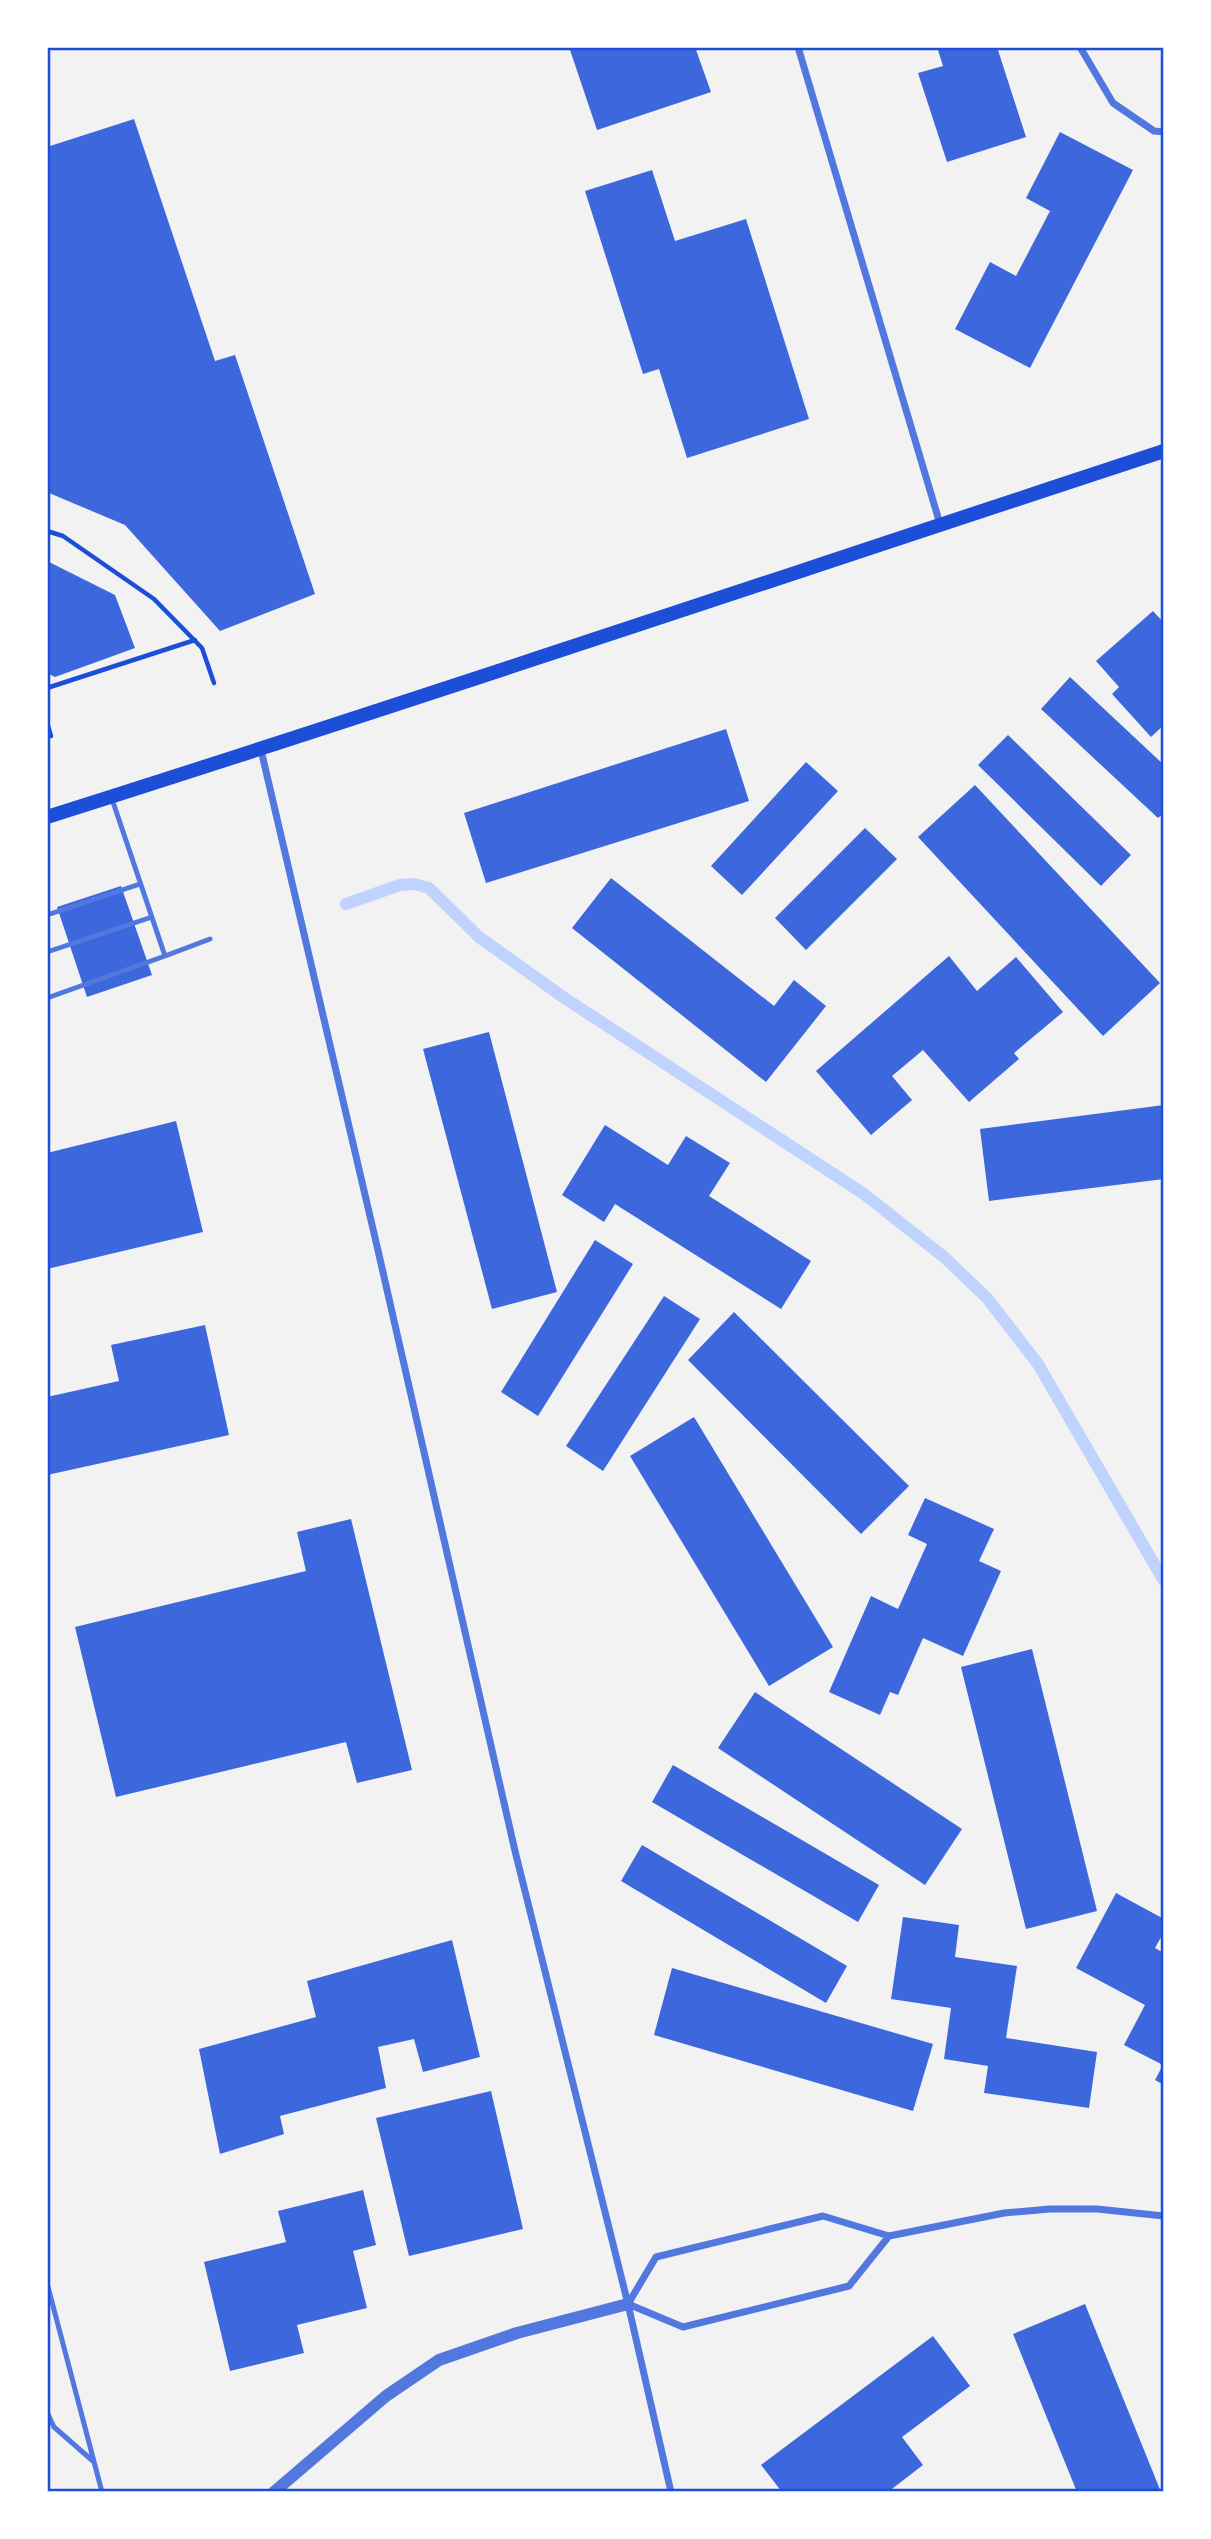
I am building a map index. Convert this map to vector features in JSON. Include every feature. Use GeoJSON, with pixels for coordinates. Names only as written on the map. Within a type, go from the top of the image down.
{"type":"FeatureCollection","features":[{"type":"Feature","properties":{"kind":"main road"},"geometry":{"type":"LineString","coordinates":[[47,817],[261,750],[1164,451]]}},
{"type":"Feature","properties":{"kind":"street"},"geometry":{"type":"LineString","coordinates":[[798,47],[940,524]]}},
{"type":"Feature","properties":{"kind":"street"},"geometry":{"type":"LineString","coordinates":[[1080,47],[1113,103],[1154,131],[1164,132]]}},
{"type":"Feature","properties":{"kind":"street"},"geometry":{"type":"LineString","coordinates":[[261,750],[387,1287],[517,1861],[628,2304],[671,2492]]}},
{"type":"Feature","properties":{"kind":"street"},"geometry":{"type":"LineString","coordinates":[[628,2304],[656,2258],[823,2216],[889,2236],[1004,2213],[1051,2209],[1097,2209],[1164,2216]]}},
{"type":"Feature","properties":{"kind":"street"},"geometry":{"type":"LineString","coordinates":[[274,2492],[386,2396],[439,2360],[517,2333],[628,2304],[683,2327],[849,2286],[889,2236]]}},
{"type":"Feature","properties":{"kind":"lane"},"geometry":{"type":"LineString","coordinates":[[111,797],[165,956]]}},
{"type":"Feature","properties":{"kind":"lane"},"geometry":{"type":"LineString","coordinates":[[47,915],[140,884]]}},
{"type":"Feature","properties":{"kind":"lane"},"geometry":{"type":"LineString","coordinates":[[47,952],[152,918]]}},
{"type":"Feature","properties":{"kind":"lane"},"geometry":{"type":"LineString","coordinates":[[47,998],[211,939]]}},
{"type":"Feature","properties":{"kind":"lane"},"geometry":{"type":"LineString","coordinates":[[47,2283],[102,2492]]}},
{"type":"Feature","properties":{"kind":"lane"},"geometry":{"type":"LineString","coordinates":[[47,2412],[54,2427],[94,2462]]}},
{"type":"Feature","properties":{"kind":"path"},"geometry":{"type":"LineString","coordinates":[[47,531],[63,536],[154,599],[202,648],[214,683]]}},
{"type":"Feature","properties":{"kind":"path"},"geometry":{"type":"LineString","coordinates":[[47,688],[195,640]]}},
{"type":"Feature","properties":{"kind":"path"},"geometry":{"type":"LineString","coordinates":[[47,722],[51,736]]}},
{"type":"Feature","properties":{"kind":"building"},"geometry":{"type":"Polygon","coordinates":[[[569,47],[695,47],[711,92],[597,130],[569,47]]]}},
{"type":"Feature","properties":{"kind":"building"},"geometry":{"type":"Polygon","coordinates":[[[937,47],[997,47],[1026,137],[947,162],[918,73],[943,66],[937,47]]]}},
{"type":"Feature","properties":{"kind":"building"},"geometry":{"type":"Polygon","coordinates":[[[134,119],[215,361],[235,355],[315,594],[220,631],[125,525],[49,493],[47,486],[47,147],[134,119]]]}},
{"type":"Feature","properties":{"kind":"building"},"geometry":{"type":"Polygon","coordinates":[[[1060,132],[1133,170],[1030,368],[955,329],[990,262],[1016,276],[1050,211],[1026,198],[1060,132]]]}},
{"type":"Feature","properties":{"kind":"building"},"geometry":{"type":"Polygon","coordinates":[[[652,170],[675,241],[746,219],[809,419],[687,458],[659,369],[643,374],[585,191],[652,170]]]}},
{"type":"Feature","properties":{"kind":"building"},"geometry":{"type":"Polygon","coordinates":[[[47,561],[115,595],[135,648],[55,677],[47,673],[47,561]]]}},
{"type":"Feature","properties":{"kind":"building"},"geometry":{"type":"Polygon","coordinates":[[[1153,611],[1164,623],[1164,725],[1151,737],[1112,694],[1119,687],[1096,661],[1153,611]]]}},
{"type":"Feature","properties":{"kind":"building"},"geometry":{"type":"Polygon","coordinates":[[[1070,677],[1164,765],[1164,813],[1158,818],[1041,709],[1070,677]]]}},
{"type":"Feature","properties":{"kind":"building"},"geometry":{"type":"Polygon","coordinates":[[[726,729],[749,801],[486,883],[464,813],[726,729]]]}},
{"type":"Feature","properties":{"kind":"building"},"geometry":{"type":"Polygon","coordinates":[[[1008,735],[1131,855],[1101,886],[978,765],[1008,735]]]}},
{"type":"Feature","properties":{"kind":"building"},"geometry":{"type":"Polygon","coordinates":[[[806,762],[838,791],[742,895],[711,866],[806,762]]]}},
{"type":"Feature","properties":{"kind":"building"},"geometry":{"type":"Polygon","coordinates":[[[975,785],[1160,983],[1103,1036],[918,837],[975,785]]]}},
{"type":"Feature","properties":{"kind":"building"},"geometry":{"type":"Polygon","coordinates":[[[865,828],[897,859],[806,950],[775,918],[865,828]]]}},
{"type":"Feature","properties":{"kind":"building"},"geometry":{"type":"Polygon","coordinates":[[[611,878],[774,1006],[794,980],[826,1006],[766,1082],[572,928],[611,878]]]}},
{"type":"Feature","properties":{"kind":"building"},"geometry":{"type":"Polygon","coordinates":[[[121,886],[152,975],[87,997],[57,907],[121,886]]]}},
{"type":"Feature","properties":{"kind":"building"},"geometry":{"type":"Polygon","coordinates":[[[949,956],[977,991],[1016,957],[1063,1012],[1014,1053],[1019,1059],[969,1102],[923,1050],[892,1076],[912,1100],[871,1135],[816,1071],[949,956]]]}},
{"type":"Feature","properties":{"kind":"building"},"geometry":{"type":"Polygon","coordinates":[[[489,1032],[557,1292],[492,1309],[423,1049],[489,1032]]]}},
{"type":"Feature","properties":{"kind":"building"},"geometry":{"type":"Polygon","coordinates":[[[1164,1105],[1164,1179],[989,1201],[980,1129],[1164,1105]]]}},
{"type":"Feature","properties":{"kind":"building"},"geometry":{"type":"Polygon","coordinates":[[[176,1121],[203,1232],[47,1269],[47,1153],[176,1121]]]}},
{"type":"Feature","properties":{"kind":"building"},"geometry":{"type":"Polygon","coordinates":[[[605,1125],[668,1165],[686,1136],[730,1163],[709,1196],[811,1261],[781,1309],[615,1204],[604,1222],[562,1195],[605,1125]]]}},
{"type":"Feature","properties":{"kind":"building"},"geometry":{"type":"Polygon","coordinates":[[[595,1240],[633,1264],[538,1416],[501,1392],[595,1240]]]}},
{"type":"Feature","properties":{"kind":"building"},"geometry":{"type":"Polygon","coordinates":[[[664,1296],[700,1319],[603,1471],[566,1446],[664,1296]]]}},
{"type":"Feature","properties":{"kind":"building"},"geometry":{"type":"Polygon","coordinates":[[[734,1312],[909,1486],[861,1534],[688,1360],[734,1312]]]}},
{"type":"Feature","properties":{"kind":"building"},"geometry":{"type":"Polygon","coordinates":[[[205,1325],[229,1435],[47,1475],[47,1397],[119,1381],[111,1345],[205,1325]]]}},
{"type":"Feature","properties":{"kind":"building"},"geometry":{"type":"Polygon","coordinates":[[[694,1417],[833,1647],[769,1686],[630,1456],[694,1417]]]}},
{"type":"Feature","properties":{"kind":"building"},"geometry":{"type":"Polygon","coordinates":[[[925,1498],[994,1529],[979,1561],[1001,1571],[963,1656],[923,1638],[898,1695],[890,1692],[880,1715],[829,1692],[871,1596],[898,1609],[927,1544],[908,1535],[925,1498]]]}},
{"type":"Feature","properties":{"kind":"building"},"geometry":{"type":"Polygon","coordinates":[[[351,1519],[412,1770],[357,1783],[346,1742],[116,1797],[75,1627],[306,1571],[297,1532],[351,1519]]]}},
{"type":"Feature","properties":{"kind":"building"},"geometry":{"type":"Polygon","coordinates":[[[1032,1649],[1097,1911],[1026,1929],[961,1667],[1032,1649]]]}},
{"type":"Feature","properties":{"kind":"building"},"geometry":{"type":"Polygon","coordinates":[[[755,1692],[962,1829],[925,1885],[718,1748],[755,1692]]]}},
{"type":"Feature","properties":{"kind":"building"},"geometry":{"type":"Polygon","coordinates":[[[673,1765],[879,1885],[858,1922],[652,1802],[673,1765]]]}},
{"type":"Feature","properties":{"kind":"building"},"geometry":{"type":"Polygon","coordinates":[[[642,1845],[847,1966],[826,2003],[621,1881],[642,1845]]]}},
{"type":"Feature","properties":{"kind":"building"},"geometry":{"type":"Polygon","coordinates":[[[1116,1893],[1164,1919],[1164,1932],[1155,1948],[1164,1953],[1164,2085],[1155,2080],[1163,2065],[1124,2045],[1145,2005],[1076,1968],[1116,1893]]]}},
{"type":"Feature","properties":{"kind":"building"},"geometry":{"type":"Polygon","coordinates":[[[903,1917],[959,1925],[955,1957],[1017,1966],[1006,2038],[1097,2052],[1089,2108],[984,2093],[988,2066],[944,2059],[951,2008],[891,1999],[903,1917]]]}},
{"type":"Feature","properties":{"kind":"building"},"geometry":{"type":"Polygon","coordinates":[[[452,1940],[480,2057],[423,2072],[414,2039],[378,2047],[386,2088],[280,2116],[284,2134],[220,2154],[199,2049],[316,2017],[307,1981],[452,1940]]]}},
{"type":"Feature","properties":{"kind":"building"},"geometry":{"type":"Polygon","coordinates":[[[672,1968],[933,2044],[913,2111],[654,2035],[672,1968]]]}},
{"type":"Feature","properties":{"kind":"building"},"geometry":{"type":"Polygon","coordinates":[[[491,2091],[523,2229],[409,2256],[376,2118],[491,2091]]]}},
{"type":"Feature","properties":{"kind":"building"},"geometry":{"type":"Polygon","coordinates":[[[363,2190],[376,2245],[353,2251],[367,2308],[297,2325],[304,2353],[230,2371],[204,2262],[286,2242],[278,2211],[363,2190]]]}},
{"type":"Feature","properties":{"kind":"building"},"geometry":{"type":"Polygon","coordinates":[[[1085,2304],[1161,2492],[1077,2492],[1013,2334],[1085,2304]]]}},
{"type":"Feature","properties":{"kind":"building"},"geometry":{"type":"Polygon","coordinates":[[[933,2336],[970,2386],[902,2437],[923,2465],[888,2492],[782,2492],[761,2465],[933,2336]]]}},
{"type":"Feature","properties":{"kind":"waterway"},"geometry":{"type":"LineString","coordinates":[[346,904],[400,885],[414,884],[429,888],[479,937],[563,997],[864,1194],[944,1257],[987,1298],[1038,1364],[1164,1581]]}}]}
